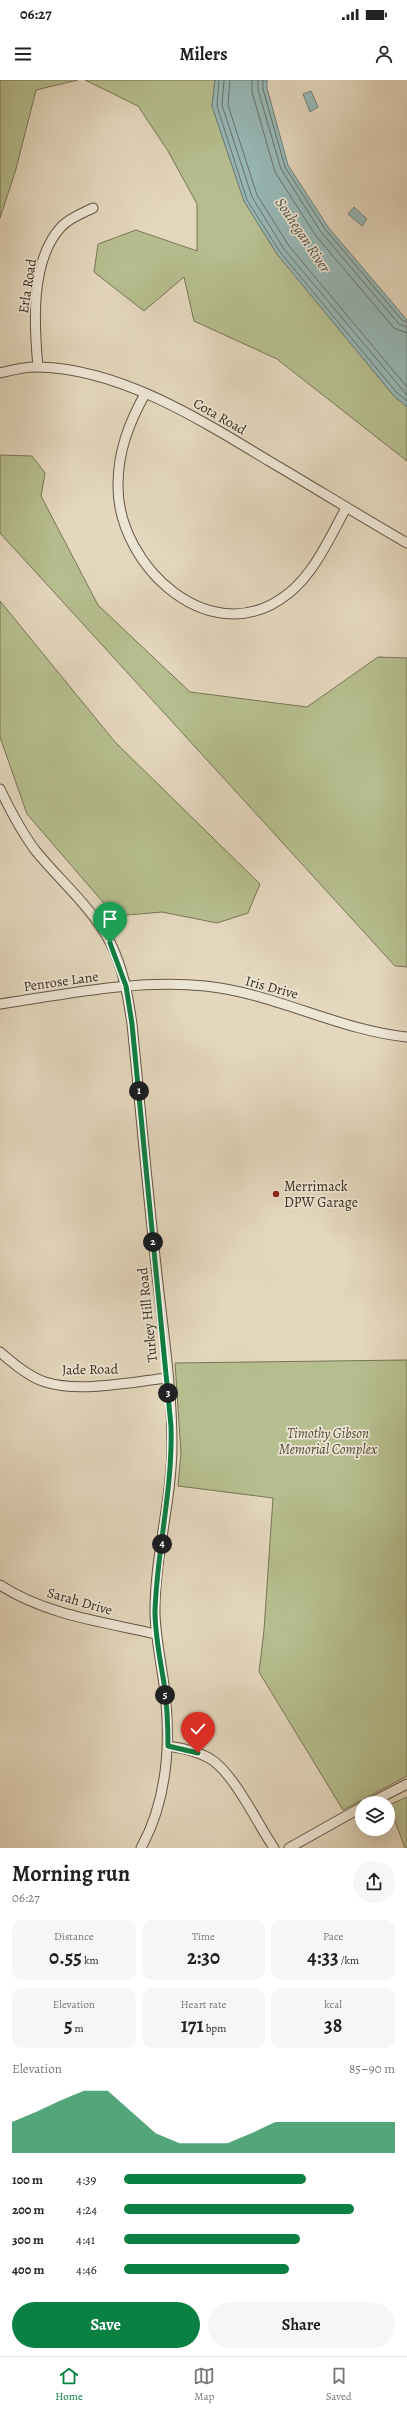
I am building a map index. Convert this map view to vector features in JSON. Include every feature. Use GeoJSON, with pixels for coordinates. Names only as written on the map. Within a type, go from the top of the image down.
{"type":"FeatureCollection","features":[{"type":"Feature","properties":{"kind":"street","name":"Erla Road"},"geometry":{"type":"LineString","coordinates":[[38,366],[35,307],[43,260],[53,238],[62,225],[93,208]]}},
{"type":"Feature","properties":{"kind":"street","name":"Cota Road"},"geometry":{"type":"LineString","coordinates":[[0,373],[38,366],[91,375],[145,394],[199,420],[407,543]]}},
{"type":"Feature","properties":{"kind":"street"},"geometry":{"type":"LineString","coordinates":[[145,394],[127,430],[120,451],[118,486],[123,521],[132,544],[144,565],[160,582],[178,596],[201,607],[224,614],[248,613],[270,606],[290,593],[306,575],[320,554],[346,508]]}},
{"type":"Feature","properties":{"kind":"street","name":"Turkey Hill Road"},"geometry":{"type":"LineString","coordinates":[[0,789],[16,821],[36,850],[97,919],[110,943],[126,986],[167,1378],[172,1445],[169,1488],[156,1589],[156,1634],[164,1685],[168,1746],[163,1784],[152,1822],[140,1848]]}},
{"type":"Feature","properties":{"kind":"street","name":"Penrose Lane"},"geometry":{"type":"LineString","coordinates":[[0,1004],[126,986]]}},
{"type":"Feature","properties":{"kind":"street","name":"Iris Drive"},"geometry":{"type":"LineString","coordinates":[[126,986],[205,986],[264,998],[380,1034],[407,1037]]}},
{"type":"Feature","properties":{"kind":"street","name":"Jade Road"},"geometry":{"type":"LineString","coordinates":[[0,1352],[24,1370],[45,1382],[68,1386],[167,1378]]}},
{"type":"Feature","properties":{"kind":"street","name":"Sarah Drive"},"geometry":{"type":"LineString","coordinates":[[0,1585],[15,1595],[61,1611],[156,1634]]}},
{"type":"Feature","properties":{"kind":"street"},"geometry":{"type":"LineString","coordinates":[[168,1746],[198,1753],[211,1758],[220,1766],[242,1796],[274,1848]]}},
{"type":"Feature","properties":{"kind":"street"},"geometry":{"type":"LineString","coordinates":[[384,1796],[407,1784]]}},
{"type":"Feature","properties":{"kind":"street"},"geometry":{"type":"LineString","coordinates":[[288,1848],[355,1812]]}},
{"type":"Feature","properties":{"kind":"green space"},"geometry":{"type":"Polygon","coordinates":[[[0,80],[78,80],[36,90],[16,169],[0,218],[0,80]]]}},
{"type":"Feature","properties":{"kind":"green space"},"geometry":{"type":"Polygon","coordinates":[[[85,80],[215,80],[212,106],[244,201],[277,254],[394,396],[407,407],[407,461],[277,359],[194,321],[184,277],[144,311],[94,272],[98,244],[136,230],[197,251],[197,204],[168,151],[138,106],[85,80]]]}},
{"type":"Feature","properties":{"kind":"green space"},"geometry":{"type":"Polygon","coordinates":[[[0,455],[32,456],[45,473],[41,496],[98,605],[190,692],[307,707],[378,657],[407,658],[407,967],[395,966],[0,533],[0,455]]]}},
{"type":"Feature","properties":{"kind":"green space"},"geometry":{"type":"Polygon","coordinates":[[[0,601],[115,742],[260,884],[248,913],[217,923],[162,912],[115,916],[27,814],[0,737],[0,601]]]}},
{"type":"Feature","properties":{"kind":"green space","name":"Timothy Gibson Memorial Complex"},"geometry":{"type":"Polygon","coordinates":[[[407,1360],[407,1776],[369,1796],[355,1796],[355,1804],[343,1810],[259,1672],[264,1630],[273,1498],[178,1486],[181,1453],[175,1363],[407,1360]]]}},
{"type":"Feature","properties":{"kind":"green space"},"geometry":{"type":"Polygon","coordinates":[[[407,1797],[407,1848],[405,1848],[395,1821],[395,1802],[407,1797]]]}},
{"type":"Feature","properties":{"kind":"water","name":"Souhegan River"},"geometry":{"type":"Polygon","coordinates":[[[215,80],[267,80],[267,88],[288,165],[328,227],[407,320],[407,407],[394,396],[277,254],[244,201],[212,106],[215,80]]]}},
{"type":"Feature","properties":{"kind":"water"},"geometry":{"type":"Polygon","coordinates":[[[311,91],[318,107],[310,112],[303,94],[311,91]]]}},
{"type":"Feature","properties":{"kind":"water"},"geometry":{"type":"Polygon","coordinates":[[[354,207],[367,219],[362,226],[348,214],[354,207]]]}},
{"type":"Feature","properties":{"kind":"place","name":"Merrimack DPW Garage"},"geometry":{"type":"Point","coordinates":[276,1194]}},
{"type":"Feature","properties":{"kind":"route"},"geometry":{"type":"LineString","coordinates":[[110,943],[126,986],[132,1024],[171,1426],[172,1445],[169,1488],[164,1533],[159,1560],[155,1613],[156,1634],[168,1716],[168,1746],[198,1753]]}}]}
